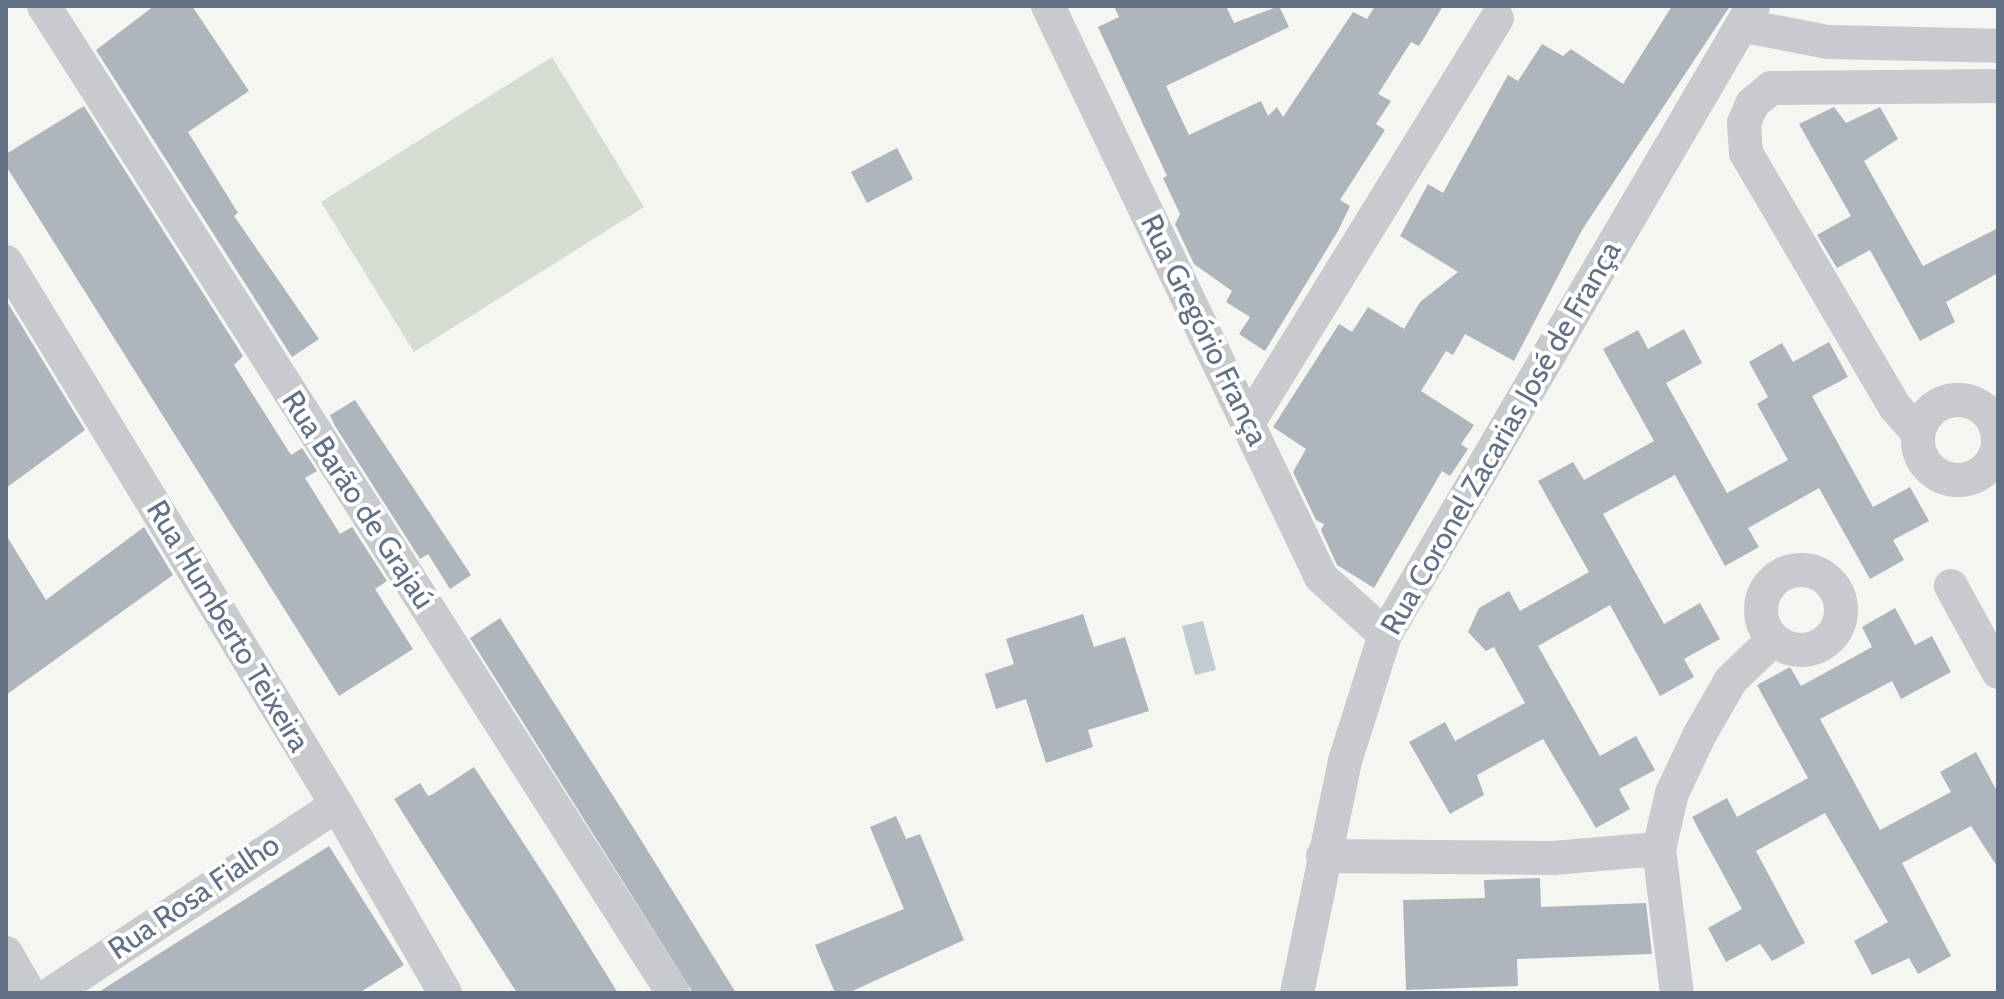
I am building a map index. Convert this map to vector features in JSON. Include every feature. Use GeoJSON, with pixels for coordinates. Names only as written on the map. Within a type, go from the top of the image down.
{"type":"FeatureCollection","features":[{"type":"Feature","properties":{"kind":"street","name":"Rua Barão de Grajaú"},"geometry":{"type":"LineString","coordinates":[[44,6],[673,993]]}},
{"type":"Feature","properties":{"kind":"street","name":"Rua Gregório França"},"geometry":{"type":"LineString","coordinates":[[1048,6],[1321,577],[1385,635]]}},
{"type":"Feature","properties":{"kind":"street"},"geometry":{"type":"LineString","coordinates":[[1749,16],[1828,42],[1998,46]]}},
{"type":"Feature","properties":{"kind":"street","name":"Rua Coronel Zacarias José de França"},"geometry":{"type":"LineString","coordinates":[[1297,993],[1345,761],[1385,635],[1634,204],[1749,16]]}},
{"type":"Feature","properties":{"kind":"street"},"geometry":{"type":"LineString","coordinates":[[1248,423],[1497,19]]}},
{"type":"Feature","properties":{"kind":"street"},"geometry":{"type":"LineString","coordinates":[[1918,433],[1895,407],[1746,153],[1744,123],[1752,104],[1771,88],[1998,86]]}},
{"type":"Feature","properties":{"kind":"street","name":"Rua Humberto Teixeira"},"geometry":{"type":"LineString","coordinates":[[6,262],[337,805],[445,993]]}},
{"type":"Feature","properties":{"kind":"street"},"geometry":{"type":"LineString","coordinates":[[1951,586],[1998,672]]}},
{"type":"Feature","properties":{"kind":"street"},"geometry":{"type":"LineString","coordinates":[[1677,993],[1659,849],[1672,793],[1700,734],[1731,680],[1774,639]]}},
{"type":"Feature","properties":{"kind":"street","name":"Rua Rosa Fialho"},"geometry":{"type":"LineString","coordinates":[[52,993],[337,805]]}},
{"type":"Feature","properties":{"kind":"street"},"geometry":{"type":"LineString","coordinates":[[1323,856],[1553,858],[1659,849]]}},
{"type":"Feature","properties":{"kind":"street"},"geometry":{"type":"LineString","coordinates":[[6,953],[29,993]]}},
{"type":"Feature","properties":{"kind":"shaded area"},"geometry":{"type":"Polygon","coordinates":[[[552,57],[644,207],[414,352],[321,202],[552,57]]]}},
{"type":"Feature","properties":{"kind":"shaded area"},"geometry":{"type":"Polygon","coordinates":[[[1203,621],[1216,670],[1195,675],[1182,626],[1203,621]]]}},
{"type":"Feature","properties":{"kind":"building"},"geometry":{"type":"Polygon","coordinates":[[[154,6],[192,6],[249,91],[188,132],[238,213],[234,216],[319,339],[292,357],[96,50],[154,6]]]}},
{"type":"Feature","properties":{"kind":"building"},"geometry":{"type":"Polygon","coordinates":[[[1114,6],[1226,6],[1234,23],[1279,6],[1289,27],[1166,86],[1189,135],[1261,101],[1268,116],[1277,107],[1283,117],[1353,12],[1367,19],[1375,6],[1443,6],[1419,46],[1411,42],[1378,94],[1391,101],[1376,124],[1385,130],[1340,200],[1350,206],[1338,231],[1265,351],[1239,334],[1250,317],[1226,302],[1232,291],[1194,264],[1175,224],[1180,214],[1163,178],[1167,176],[1098,27],[1119,17],[1114,6]]]}},
{"type":"Feature","properties":{"kind":"building"},"geometry":{"type":"Polygon","coordinates":[[[1672,6],[1730,6],[1582,230],[1514,361],[1465,334],[1453,355],[1446,351],[1421,391],[1474,425],[1461,444],[1468,449],[1450,476],[1442,471],[1374,588],[1337,565],[1321,530],[1324,524],[1316,520],[1293,472],[1306,449],[1273,427],[1339,324],[1352,332],[1368,307],[1404,329],[1420,302],[1458,272],[1400,236],[1428,184],[1443,193],[1508,75],[1518,81],[1542,44],[1563,56],[1571,49],[1623,84],[1672,6]]]}},
{"type":"Feature","properties":{"kind":"building"},"geometry":{"type":"Polygon","coordinates":[[[84,106],[243,356],[234,365],[291,455],[302,448],[317,471],[305,478],[340,534],[352,527],[387,581],[375,589],[413,649],[339,696],[6,166],[6,154],[84,106]]]}},
{"type":"Feature","properties":{"kind":"building"},"geometry":{"type":"Polygon","coordinates":[[[1834,107],[1846,123],[1880,107],[1898,139],[1864,161],[1923,266],[1998,228],[1998,273],[1946,302],[1955,322],[1920,341],[1870,250],[1837,268],[1817,235],[1851,216],[1799,124],[1834,107]]]}},
{"type":"Feature","properties":{"kind":"building"},"geometry":{"type":"Polygon","coordinates":[[[897,148],[913,179],[867,203],[851,172],[897,148]]]}},
{"type":"Feature","properties":{"kind":"building"},"geometry":{"type":"Polygon","coordinates":[[[6,300],[85,430],[6,488],[6,300]]]}},
{"type":"Feature","properties":{"kind":"building"},"geometry":{"type":"Polygon","coordinates":[[[1684,329],[1702,363],[1666,383],[1727,493],[1788,460],[1757,404],[1768,397],[1749,362],[1782,343],[1793,362],[1829,342],[1848,377],[1812,396],[1873,507],[1910,487],[1929,521],[1893,540],[1904,560],[1870,579],[1819,488],[1748,528],[1759,547],[1725,566],[1675,475],[1603,514],[1664,624],[1700,603],[1720,639],[1684,659],[1694,677],[1660,696],[1610,605],[1538,646],[1600,756],[1636,736],[1655,770],[1619,789],[1630,809],[1596,828],[1543,739],[1477,775],[1484,795],[1450,814],[1409,742],[1445,722],[1455,741],[1525,703],[1494,647],[1486,651],[1468,632],[1479,608],[1509,591],[1520,611],[1589,572],[1538,481],[1573,462],[1584,480],[1654,441],[1603,349],[1638,330],[1648,349],[1684,329]]]}},
{"type":"Feature","properties":{"kind":"building"},"geometry":{"type":"Polygon","coordinates":[[[355,400],[471,575],[450,589],[428,554],[420,559],[335,426],[330,415],[355,400]]]}},
{"type":"Feature","properties":{"kind":"building"},"geometry":{"type":"Polygon","coordinates":[[[144,527],[173,575],[6,695],[6,535],[46,600],[144,527]]]}},
{"type":"Feature","properties":{"kind":"building"},"geometry":{"type":"Polygon","coordinates":[[[1895,608],[1915,645],[1932,636],[1951,672],[1901,699],[1892,681],[1820,719],[1880,830],[1951,792],[1940,772],[1976,752],[1998,793],[1998,868],[1971,826],[1902,863],[1951,956],[1918,974],[1909,958],[1872,975],[1854,941],[1888,922],[1825,813],[1756,851],[1805,943],[1772,961],[1760,944],[1726,962],[1708,928],[1742,909],[1692,817],[1727,798],[1737,817],[1808,778],[1757,685],[1790,667],[1801,686],[1872,647],[1862,627],[1895,608]]]}},
{"type":"Feature","properties":{"kind":"building"},"geometry":{"type":"Polygon","coordinates":[[[1083,614],[1094,647],[1125,637],[1149,711],[1088,730],[1093,747],[1046,763],[1026,699],[996,709],[985,674],[1014,664],[1006,639],[1083,614]]]}},
{"type":"Feature","properties":{"kind":"building"},"geometry":{"type":"Polygon","coordinates":[[[500,618],[736,993],[693,993],[470,638],[500,618]]]}},
{"type":"Feature","properties":{"kind":"building"},"geometry":{"type":"Polygon","coordinates":[[[474,767],[618,993],[517,993],[394,799],[420,783],[428,796],[433,794],[474,767]]]}},
{"type":"Feature","properties":{"kind":"building"},"geometry":{"type":"Polygon","coordinates":[[[896,816],[906,839],[920,834],[964,940],[848,993],[835,993],[815,945],[904,909],[870,827],[896,816]]]}},
{"type":"Feature","properties":{"kind":"building"},"geometry":{"type":"Polygon","coordinates":[[[329,846],[404,965],[359,993],[97,993],[329,846]]]}},
{"type":"Feature","properties":{"kind":"building"},"geometry":{"type":"Polygon","coordinates":[[[1540,878],[1541,907],[1646,903],[1652,954],[1517,959],[1518,986],[1406,990],[1403,900],[1485,898],[1484,880],[1540,878]]]}}]}
